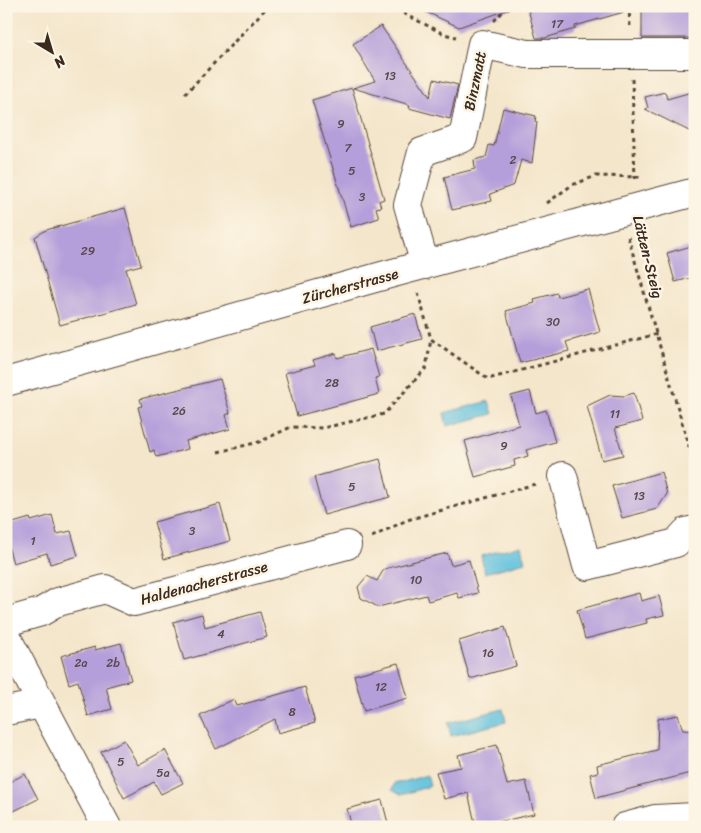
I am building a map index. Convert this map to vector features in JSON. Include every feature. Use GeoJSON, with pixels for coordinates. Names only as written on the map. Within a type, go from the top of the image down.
{"type":"FeatureCollection","features":[{"type":"Feature","properties":{"kind":"street","name":"Binzmatt"},"geometry":{"type":"LineString","coordinates":[[420,275],[408,205],[415,178],[422,152],[463,138],[482,44],[527,54],[695,54]]}},
{"type":"Feature","properties":{"kind":"street","name":"Zürcherstrasse"},"geometry":{"type":"LineString","coordinates":[[6,382],[420,275],[695,192]]}},
{"type":"Feature","properties":{"kind":"street"},"geometry":{"type":"LineString","coordinates":[[563,476],[587,566],[676,543],[686,532],[695,530]]}},
{"type":"Feature","properties":{"kind":"street","name":"Haldenacherstrasse"},"geometry":{"type":"LineString","coordinates":[[6,622],[41,612],[58,602],[105,589],[134,602],[347,544]]}},
{"type":"Feature","properties":{"kind":"street"},"geometry":{"type":"LineString","coordinates":[[6,636],[107,827]]}},
{"type":"Feature","properties":{"kind":"street"},"geometry":{"type":"LineString","coordinates":[[6,711],[41,704]]}},
{"type":"Feature","properties":{"kind":"street"},"geometry":{"type":"LineString","coordinates":[[625,827],[655,819],[695,817]]}},
{"type":"Feature","properties":{"kind":"path"},"geometry":{"type":"LineString","coordinates":[[186,94],[268,6]]}},
{"type":"Feature","properties":{"kind":"path"},"geometry":{"type":"LineString","coordinates":[[389,6],[444,34],[482,44]]}},
{"type":"Feature","properties":{"kind":"path","name":"Lätten-Steig"},"geometry":{"type":"LineString","coordinates":[[631,53],[636,177],[627,197],[621,200],[628,223],[626,231],[695,467]]}},
{"type":"Feature","properties":{"kind":"path"},"geometry":{"type":"LineString","coordinates":[[218,452],[259,442],[291,427],[323,428],[384,414],[426,368],[432,339],[420,275]]}},
{"type":"Feature","properties":{"kind":"path"},"geometry":{"type":"LineString","coordinates":[[432,339],[488,379],[657,334]]}},
{"type":"Feature","properties":{"kind":"path"},"geometry":{"type":"LineString","coordinates":[[347,544],[379,535],[407,520],[563,476]]}},
{"type":"Feature","properties":{"kind":"water"},"geometry":{"type":"Polygon","coordinates":[[[489,401],[493,414],[447,426],[444,413],[489,401]]]}},
{"type":"Feature","properties":{"kind":"water"},"geometry":{"type":"Polygon","coordinates":[[[521,545],[525,562],[485,573],[481,556],[521,545]]]}},
{"type":"Feature","properties":{"kind":"water"},"geometry":{"type":"Polygon","coordinates":[[[503,709],[506,722],[451,736],[448,723],[503,709]]]}},
{"type":"Feature","properties":{"kind":"water"},"geometry":{"type":"Polygon","coordinates":[[[427,775],[430,786],[401,795],[392,790],[395,782],[400,783],[427,775]]]}},
{"type":"Feature","properties":{"kind":"building"},"geometry":{"type":"Polygon","coordinates":[[[413,6],[510,6],[510,9],[459,27],[413,6]]]}},
{"type":"Feature","properties":{"kind":"building"},"geometry":{"type":"Polygon","coordinates":[[[527,6],[623,6],[624,12],[575,26],[575,29],[545,38],[536,38],[527,6]]]}},
{"type":"Feature","properties":{"kind":"building"},"geometry":{"type":"Polygon","coordinates":[[[642,6],[695,6],[695,38],[642,38],[642,6]]]}},
{"type":"Feature","properties":{"kind":"building"},"geometry":{"type":"Polygon","coordinates":[[[381,26],[430,97],[434,79],[458,85],[450,119],[409,108],[410,105],[353,88],[375,81],[353,44],[381,26]]]}},
{"type":"Feature","properties":{"kind":"building"},"geometry":{"type":"Polygon","coordinates":[[[352,88],[384,199],[379,201],[381,207],[376,208],[379,218],[351,227],[312,100],[352,88]]]}},
{"type":"Feature","properties":{"kind":"building"},"geometry":{"type":"Polygon","coordinates":[[[695,91],[695,134],[645,109],[648,108],[645,97],[665,92],[667,99],[695,91]]]}},
{"type":"Feature","properties":{"kind":"building"},"geometry":{"type":"Polygon","coordinates":[[[503,108],[536,116],[535,122],[537,122],[532,163],[521,160],[514,185],[490,194],[492,201],[452,210],[444,177],[475,169],[474,160],[486,157],[489,145],[494,146],[503,108]]]}},
{"type":"Feature","properties":{"kind":"building"},"geometry":{"type":"Polygon","coordinates":[[[125,208],[141,265],[126,269],[136,304],[60,325],[35,237],[46,230],[125,208]]]}},
{"type":"Feature","properties":{"kind":"building"},"geometry":{"type":"Polygon","coordinates":[[[695,245],[695,277],[675,282],[667,253],[695,245]]]}},
{"type":"Feature","properties":{"kind":"building"},"geometry":{"type":"Polygon","coordinates":[[[588,289],[600,332],[566,342],[569,351],[520,363],[506,311],[535,303],[534,299],[557,293],[558,297],[588,289]]]}},
{"type":"Feature","properties":{"kind":"building"},"geometry":{"type":"Polygon","coordinates":[[[415,314],[422,339],[376,351],[370,327],[415,314]]]}},
{"type":"Feature","properties":{"kind":"building"},"geometry":{"type":"Polygon","coordinates":[[[371,349],[379,377],[375,378],[379,394],[297,416],[285,373],[315,365],[313,360],[336,353],[337,358],[371,349]]]}},
{"type":"Feature","properties":{"kind":"building"},"geometry":{"type":"Polygon","coordinates":[[[220,379],[230,413],[226,415],[230,429],[186,441],[188,449],[156,457],[154,450],[150,452],[138,407],[142,406],[140,399],[220,379]]]}},
{"type":"Feature","properties":{"kind":"building"},"geometry":{"type":"Polygon","coordinates":[[[530,391],[536,413],[546,410],[555,442],[526,450],[528,456],[514,460],[515,466],[475,477],[465,441],[519,425],[511,396],[530,391]]]}},
{"type":"Feature","properties":{"kind":"building"},"geometry":{"type":"Polygon","coordinates":[[[634,393],[642,421],[615,428],[623,455],[602,460],[587,406],[610,395],[624,396],[634,393]]]}},
{"type":"Feature","properties":{"kind":"building"},"geometry":{"type":"Polygon","coordinates":[[[380,459],[390,497],[324,515],[314,477],[380,459]]]}},
{"type":"Feature","properties":{"kind":"building"},"geometry":{"type":"Polygon","coordinates":[[[661,472],[667,494],[657,509],[622,518],[612,486],[661,472]]]}},
{"type":"Feature","properties":{"kind":"building"},"geometry":{"type":"Polygon","coordinates":[[[220,504],[230,541],[164,559],[154,522],[220,504]]]}},
{"type":"Feature","properties":{"kind":"building"},"geometry":{"type":"Polygon","coordinates":[[[52,515],[57,534],[71,531],[78,556],[50,564],[47,553],[13,563],[6,539],[6,525],[30,518],[31,521],[52,515]]]}},
{"type":"Feature","properties":{"kind":"building"},"geometry":{"type":"Polygon","coordinates":[[[447,553],[451,565],[469,560],[478,593],[459,598],[457,593],[428,601],[426,595],[378,607],[361,598],[358,587],[367,576],[377,581],[384,569],[447,553]]]}},
{"type":"Feature","properties":{"kind":"building"},"geometry":{"type":"Polygon","coordinates":[[[639,593],[641,601],[659,596],[664,615],[646,619],[647,623],[585,639],[577,610],[639,593]]]}},
{"type":"Feature","properties":{"kind":"building"},"geometry":{"type":"Polygon","coordinates":[[[260,612],[267,637],[184,660],[173,622],[202,614],[205,627],[260,612]]]}},
{"type":"Feature","properties":{"kind":"building"},"geometry":{"type":"Polygon","coordinates":[[[505,627],[516,666],[470,679],[459,641],[505,627]]]}},
{"type":"Feature","properties":{"kind":"building"},"geometry":{"type":"Polygon","coordinates":[[[121,643],[131,680],[106,687],[112,709],[88,716],[78,681],[69,684],[61,656],[95,647],[95,650],[121,643]]]}},
{"type":"Feature","properties":{"kind":"building"},"geometry":{"type":"Polygon","coordinates":[[[398,663],[408,698],[364,711],[354,675],[398,663]]]}},
{"type":"Feature","properties":{"kind":"building"},"geometry":{"type":"Polygon","coordinates":[[[305,687],[315,723],[278,733],[275,719],[216,749],[200,716],[234,699],[237,706],[305,687]]]}},
{"type":"Feature","properties":{"kind":"building"},"geometry":{"type":"Polygon","coordinates":[[[678,715],[683,730],[695,731],[695,747],[690,748],[694,772],[596,798],[590,774],[598,772],[597,765],[657,750],[658,719],[678,715]]]}},
{"type":"Feature","properties":{"kind":"building"},"geometry":{"type":"Polygon","coordinates":[[[124,740],[138,765],[165,750],[183,783],[161,794],[154,782],[124,798],[101,752],[124,740]]]}},
{"type":"Feature","properties":{"kind":"building"},"geometry":{"type":"Polygon","coordinates":[[[497,745],[507,785],[526,781],[534,814],[476,827],[468,793],[444,799],[436,772],[461,767],[458,755],[497,745]]]}},
{"type":"Feature","properties":{"kind":"building"},"geometry":{"type":"Polygon","coordinates":[[[25,774],[38,799],[6,815],[6,784],[25,774]]]}},
{"type":"Feature","properties":{"kind":"building"},"geometry":{"type":"Polygon","coordinates":[[[382,800],[389,827],[352,827],[347,809],[382,800]]]}}]}
